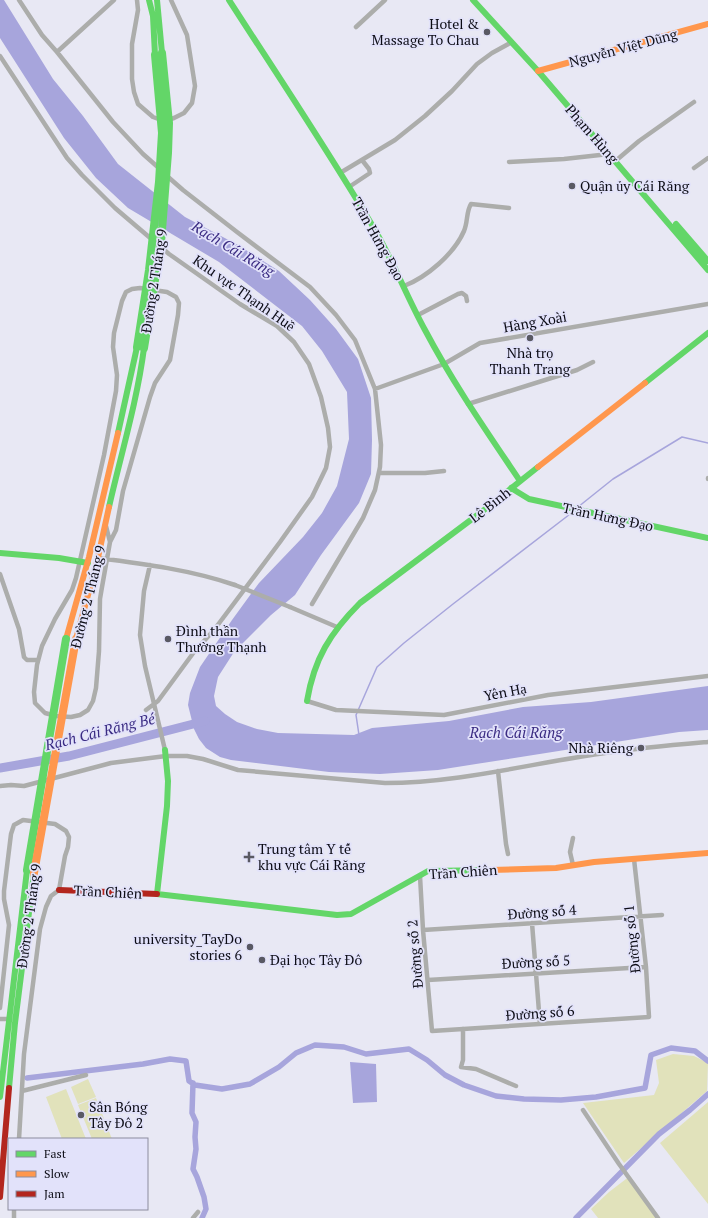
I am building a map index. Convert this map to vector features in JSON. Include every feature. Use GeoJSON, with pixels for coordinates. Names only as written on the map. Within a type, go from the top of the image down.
{"type":"FeatureCollection","features":[{"type":"Feature","properties":{"kind":"main road","name":"Đường 2 Tháng 9"},"geometry":{"type":"LineString","coordinates":[[149,0],[159,54]]}},
{"type":"Feature","properties":{"kind":"main road","name":"Đường 2 Tháng 9"},"geometry":{"type":"LineString","coordinates":[[0,1196],[10,1074],[31,871],[76,639],[98,558],[132,411],[159,182],[162,133],[157,0]]}},
{"type":"Feature","properties":{"kind":"main road","name":"Trần Hưng Đạo"},"geometry":{"type":"LineString","coordinates":[[229,0],[376,231],[444,364],[468,404],[520,481]]}},
{"type":"Feature","properties":{"kind":"main road","name":"Phạm Hùng"},"geometry":{"type":"LineString","coordinates":[[473,0],[539,70],[609,154],[625,169],[708,261]]}},
{"type":"Feature","properties":{"kind":"main road","name":"Phạm Hùng"},"geometry":{"type":"LineString","coordinates":[[478,0],[619,158],[625,169],[708,270]]}},
{"type":"Feature","properties":{"kind":"main road","name":"Nguyễn Việt Dũng"},"geometry":{"type":"LineString","coordinates":[[539,70],[708,24]]}},
{"type":"Feature","properties":{"kind":"main road","name":"Lê Bình"},"geometry":{"type":"LineString","coordinates":[[307,701],[316,662],[325,644],[345,617],[708,333]]}},
{"type":"Feature","properties":{"kind":"main road","name":"Đường 2 Tháng 9"},"geometry":{"type":"LineString","coordinates":[[0,1098],[9,1020],[66,639],[82,587],[140,348]]}},
{"type":"Feature","properties":{"kind":"main road","name":"Trần Hưng Đạo"},"geometry":{"type":"LineString","coordinates":[[511,488],[529,499],[708,538]]}},
{"type":"Feature","properties":{"kind":"main road"},"geometry":{"type":"LineString","coordinates":[[0,553],[59,558],[88,563]]}},
{"type":"Feature","properties":{"kind":"main road","name":"Trần Chiên"},"geometry":{"type":"LineString","coordinates":[[157,894],[167,806],[168,781],[165,753]]}},
{"type":"Feature","properties":{"kind":"main road","name":"Trần Chiên"},"geometry":{"type":"LineString","coordinates":[[59,890],[157,894],[337,915],[351,914],[428,872],[556,868],[594,862],[708,853]]}},
{"type":"Feature","properties":{"kind":"street"},"geometry":{"type":"LineString","coordinates":[[19,0],[42,35],[113,122],[143,154],[183,190],[310,287],[336,315],[355,340],[375,389],[381,445],[379,473],[375,490],[364,518],[312,604]]}},
{"type":"Feature","properties":{"kind":"street"},"geometry":{"type":"LineString","coordinates":[[57,52],[114,0]]}},
{"type":"Feature","properties":{"kind":"street"},"geometry":{"type":"LineString","coordinates":[[137,0],[138,10],[132,44],[132,79],[134,92],[138,104],[153,117],[164,120],[174,118],[184,113],[192,103],[195,86],[187,36],[171,0]]}},
{"type":"Feature","properties":{"kind":"street"},"geometry":{"type":"LineString","coordinates":[[356,27],[385,0]]}},
{"type":"Feature","properties":{"kind":"street"},"geometry":{"type":"LineString","coordinates":[[340,173],[395,140],[442,101],[477,64],[492,53],[512,42]]}},
{"type":"Feature","properties":{"kind":"street","name":"Khu vực Thạnh Huề"},"geometry":{"type":"LineString","coordinates":[[0,56],[67,158],[82,176],[115,208],[170,254],[240,304],[277,326],[294,342],[309,364],[321,397],[328,428],[330,447],[326,468],[312,497],[214,630],[194,652],[158,701],[146,710]]}},
{"type":"Feature","properties":{"kind":"street"},"geometry":{"type":"LineString","coordinates":[[619,158],[639,141],[694,102]]}},
{"type":"Feature","properties":{"kind":"street"},"geometry":{"type":"LineString","coordinates":[[509,162],[564,159],[609,154]]}},
{"type":"Feature","properties":{"kind":"street"},"geometry":{"type":"LineString","coordinates":[[694,168],[708,158]]}},
{"type":"Feature","properties":{"kind":"street"},"geometry":{"type":"LineString","coordinates":[[349,187],[370,172],[362,160]]}},
{"type":"Feature","properties":{"kind":"street"},"geometry":{"type":"LineString","coordinates":[[404,286],[421,278],[439,264],[446,256],[465,230],[471,204],[509,208]]}},
{"type":"Feature","properties":{"kind":"street"},"geometry":{"type":"LineString","coordinates":[[106,525],[110,542],[100,599],[99,651],[96,688],[93,701],[88,710],[71,718],[45,713],[35,703],[34,692],[38,660],[42,646],[55,619],[72,590],[76,578],[104,456],[116,391],[117,375],[114,333],[122,301],[126,292],[132,289],[140,288],[167,292],[176,297],[179,303],[170,360],[155,383],[150,398],[123,491],[116,530],[110,542]]}},
{"type":"Feature","properties":{"kind":"street"},"geometry":{"type":"LineString","coordinates":[[418,315],[458,294],[462,293],[466,296],[467,301]]}},
{"type":"Feature","properties":{"kind":"street","name":"Hàng Xoài"},"geometry":{"type":"LineString","coordinates":[[375,389],[444,364],[480,343],[708,304]]}},
{"type":"Feature","properties":{"kind":"street"},"geometry":{"type":"LineString","coordinates":[[468,404],[577,370],[593,362]]}},
{"type":"Feature","properties":{"kind":"street"},"geometry":{"type":"LineString","coordinates":[[379,473],[425,473],[444,471]]}},
{"type":"Feature","properties":{"kind":"street"},"geometry":{"type":"LineString","coordinates":[[98,558],[196,573],[235,585],[337,627]]}},
{"type":"Feature","properties":{"kind":"street"},"geometry":{"type":"LineString","coordinates":[[150,565],[144,591],[140,634],[145,666],[165,753]]}},
{"type":"Feature","properties":{"kind":"street"},"geometry":{"type":"LineString","coordinates":[[0,574],[19,629],[24,657],[27,660],[38,660]]}},
{"type":"Feature","properties":{"kind":"street"},"geometry":{"type":"LineString","coordinates":[[76,578],[82,587]]}},
{"type":"Feature","properties":{"kind":"street","name":"Yên Hạ"},"geometry":{"type":"LineString","coordinates":[[307,701],[336,710],[444,715],[548,695],[708,676]]}},
{"type":"Feature","properties":{"kind":"street"},"geometry":{"type":"LineString","coordinates":[[0,786],[24,786],[111,763],[165,753],[203,759],[238,770],[385,783],[405,783],[441,780],[605,753],[708,742]]}},
{"type":"Feature","properties":{"kind":"street"},"geometry":{"type":"LineString","coordinates":[[498,771],[508,854]]}},
{"type":"Feature","properties":{"kind":"street"},"geometry":{"type":"LineString","coordinates":[[0,1008],[9,925],[4,899],[11,834],[14,825],[18,821],[23,820],[55,824],[66,831],[68,837],[68,847],[59,890],[51,896],[46,907],[40,929],[24,1054],[19,1138]]}},
{"type":"Feature","properties":{"kind":"street"},"geometry":{"type":"LineString","coordinates":[[573,838],[570,852],[573,865]]}},
{"type":"Feature","properties":{"kind":"street","name":"Đường số 1"},"geometry":{"type":"LineString","coordinates":[[634,860],[646,967],[648,1017]]}},
{"type":"Feature","properties":{"kind":"street","name":"Đường số 2"},"geometry":{"type":"LineString","coordinates":[[420,876],[432,1031]]}},
{"type":"Feature","properties":{"kind":"street","name":"Đường số 4"},"geometry":{"type":"LineString","coordinates":[[423,930],[662,915]]}},
{"type":"Feature","properties":{"kind":"street"},"geometry":{"type":"LineString","coordinates":[[532,923],[540,1024]]}},
{"type":"Feature","properties":{"kind":"street","name":"Đường số 5"},"geometry":{"type":"LineString","coordinates":[[428,980],[646,967]]}},
{"type":"Feature","properties":{"kind":"street"},"geometry":{"type":"LineString","coordinates":[[21,972],[34,973]]}},
{"type":"Feature","properties":{"kind":"street","name":"Đường số 6"},"geometry":{"type":"LineString","coordinates":[[432,1031],[648,1017]]}},
{"type":"Feature","properties":{"kind":"street"},"geometry":{"type":"LineString","coordinates":[[0,1019],[9,1020]]}},
{"type":"Feature","properties":{"kind":"street"},"geometry":{"type":"LineString","coordinates":[[463,1029],[463,1060],[461,1066],[476,1069],[516,1086]]}},
{"type":"Feature","properties":{"kind":"street"},"geometry":{"type":"LineString","coordinates":[[22,1091],[86,1075]]}},
{"type":"Feature","properties":{"kind":"street"},"geometry":{"type":"LineString","coordinates":[[583,1110],[658,1218]]}},
{"type":"Feature","properties":{"kind":"street"},"geometry":{"type":"LineString","coordinates":[[193,1218],[198,1212]]}},
{"type":"Feature","properties":{"kind":"green space"},"geometry":{"type":"Polygon","coordinates":[[[673,1054],[694,1056],[708,1063],[707,1091],[624,1163],[583,1103],[654,1095],[659,1083],[656,1060],[673,1054]]]}},
{"type":"Feature","properties":{"kind":"green space"},"geometry":{"type":"Polygon","coordinates":[[[88,1079],[96,1097],[78,1104],[71,1087],[88,1079]]]}},
{"type":"Feature","properties":{"kind":"green space"},"geometry":{"type":"Polygon","coordinates":[[[66,1089],[86,1138],[62,1138],[46,1097],[66,1089]]]}},
{"type":"Feature","properties":{"kind":"green space"},"geometry":{"type":"Polygon","coordinates":[[[96,1098],[112,1138],[92,1138],[78,1105],[96,1098]]]}},
{"type":"Feature","properties":{"kind":"green space"},"geometry":{"type":"Polygon","coordinates":[[[708,1102],[708,1204],[660,1143],[708,1102]]]}},
{"type":"Feature","properties":{"kind":"green space"},"geometry":{"type":"Polygon","coordinates":[[[630,1176],[660,1218],[598,1218],[591,1209],[609,1192],[630,1176]]]}},
{"type":"Feature","properties":{"kind":"water","name":"Rạch Cái Răng"},"geometry":{"type":"Polygon","coordinates":[[[0,0],[4,0],[53,79],[83,116],[118,164],[185,217],[238,245],[279,271],[310,300],[336,329],[358,359],[371,398],[371,474],[359,503],[321,555],[295,595],[271,615],[234,652],[218,677],[214,696],[216,706],[237,722],[257,729],[278,733],[354,735],[372,728],[449,721],[523,707],[591,702],[708,686],[708,730],[679,732],[438,770],[380,774],[329,772],[231,760],[220,757],[206,748],[194,729],[188,705],[190,693],[200,667],[259,583],[303,537],[322,513],[337,486],[349,439],[347,392],[322,351],[302,326],[219,262],[128,208],[96,178],[64,138],[0,38],[0,0]]]}},
{"type":"Feature","properties":{"kind":"water"},"geometry":{"type":"Polygon","coordinates":[[[350,1062],[376,1064],[377,1102],[353,1103],[350,1062]]]}},
{"type":"Feature","properties":{"kind":"waterway"},"geometry":{"type":"LineString","coordinates":[[578,507],[613,479],[682,437],[708,443]]}},
{"type":"Feature","properties":{"kind":"waterway"},"geometry":{"type":"LineString","coordinates":[[359,735],[356,715],[377,667],[404,643],[453,604],[574,511]]}},
{"type":"Feature","properties":{"kind":"waterway","name":"Rạch Cái Răng Bé"},"geometry":{"type":"LineString","coordinates":[[0,768],[69,756],[205,721]]}},
{"type":"Feature","properties":{"kind":"waterway"},"geometry":{"type":"LineString","coordinates":[[27,1078],[143,1064],[170,1059],[186,1061],[189,1081],[195,1085],[222,1089],[250,1084],[279,1067],[296,1053],[315,1045],[344,1047],[366,1054],[409,1049],[427,1060],[445,1075],[464,1085],[496,1096],[524,1099],[561,1100],[596,1097],[645,1088],[651,1055],[671,1048],[695,1051],[708,1061]]}},
{"type":"Feature","properties":{"kind":"waterway"},"geometry":{"type":"LineString","coordinates":[[193,1083],[192,1113],[196,1122],[196,1149],[193,1169],[204,1197],[206,1209],[202,1218]]}},
{"type":"Feature","properties":{"kind":"waterway"},"geometry":{"type":"LineString","coordinates":[[576,1218],[659,1134],[708,1094]]}},
{"type":"Feature","properties":{"kind":"traffic: fast"},"geometry":{"type":"LineString","coordinates":[[149,0],[153,16],[155,55]]}},
{"type":"Feature","properties":{"kind":"traffic: fast"},"geometry":{"type":"LineString","coordinates":[[157,0],[162,53]]}},
{"type":"Feature","properties":{"kind":"traffic: fast"},"geometry":{"type":"LineString","coordinates":[[229,0],[358,201],[382,242],[418,318],[436,350],[471,407],[520,481]]}},
{"type":"Feature","properties":{"kind":"traffic: fast"},"geometry":{"type":"LineString","coordinates":[[473,0],[538,71],[708,270]]}},
{"type":"Feature","properties":{"kind":"traffic: fast"},"geometry":{"type":"LineString","coordinates":[[144,348],[161,243],[168,153],[169,123],[162,53]]}},
{"type":"Feature","properties":{"kind":"traffic: fast"},"geometry":{"type":"LineString","coordinates":[[137,347],[149,270],[159,182],[162,133],[155,55]]}},
{"type":"Feature","properties":{"kind":"traffic: fast"},"geometry":{"type":"LineString","coordinates":[[676,224],[708,261]]}},
{"type":"Feature","properties":{"kind":"traffic: fast"},"geometry":{"type":"LineString","coordinates":[[645,383],[708,333]]}},
{"type":"Feature","properties":{"kind":"traffic: fast"},"geometry":{"type":"LineString","coordinates":[[118,433],[137,347]]}},
{"type":"Feature","properties":{"kind":"traffic: fast"},"geometry":{"type":"LineString","coordinates":[[109,507],[133,408],[144,348]]}},
{"type":"Feature","properties":{"kind":"traffic: fast"},"geometry":{"type":"LineString","coordinates":[[307,701],[310,686],[319,659],[332,636],[349,614],[360,603],[484,510],[538,467]]}},
{"type":"Feature","properties":{"kind":"traffic: fast"},"geometry":{"type":"LineString","coordinates":[[511,488],[529,499],[708,538]]}},
{"type":"Feature","properties":{"kind":"traffic: fast"},"geometry":{"type":"LineString","coordinates":[[0,553],[59,558],[88,563]]}},
{"type":"Feature","properties":{"kind":"traffic: fast"},"geometry":{"type":"LineString","coordinates":[[27,870],[66,639]]}},
{"type":"Feature","properties":{"kind":"traffic: fast"},"geometry":{"type":"LineString","coordinates":[[165,750],[168,781],[167,806],[157,894],[337,915],[351,914],[428,871],[491,870]]}},
{"type":"Feature","properties":{"kind":"traffic: fast"},"geometry":{"type":"LineString","coordinates":[[0,1097],[27,870]]}},
{"type":"Feature","properties":{"kind":"traffic: fast"},"geometry":{"type":"LineString","coordinates":[[9,1088],[15,1023],[34,873]]}},
{"type":"Feature","properties":{"kind":"traffic: slow"},"geometry":{"type":"LineString","coordinates":[[538,71],[708,24]]}},
{"type":"Feature","properties":{"kind":"traffic: slow"},"geometry":{"type":"LineString","coordinates":[[538,467],[645,383]]}},
{"type":"Feature","properties":{"kind":"traffic: slow"},"geometry":{"type":"LineString","coordinates":[[66,639],[89,557],[118,433]]}},
{"type":"Feature","properties":{"kind":"traffic: slow"},"geometry":{"type":"LineString","coordinates":[[76,639],[97,562],[109,507]]}},
{"type":"Feature","properties":{"kind":"traffic: slow"},"geometry":{"type":"LineString","coordinates":[[34,873],[76,639]]}},
{"type":"Feature","properties":{"kind":"traffic: slow"},"geometry":{"type":"LineString","coordinates":[[491,870],[556,868],[594,862],[708,853]]}},
{"type":"Feature","properties":{"kind":"traffic: jam"},"geometry":{"type":"LineString","coordinates":[[59,890],[157,894]]}},
{"type":"Feature","properties":{"kind":"traffic: jam"},"geometry":{"type":"LineString","coordinates":[[0,1197],[9,1088]]}},
{"type":"Feature","properties":{"kind":"place","name":"Hotel & Massage To Chau"},"geometry":{"type":"Point","coordinates":[487,32]}},
{"type":"Feature","properties":{"kind":"place","name":"Quận ủy Cái Răng"},"geometry":{"type":"Point","coordinates":[572,186]}},
{"type":"Feature","properties":{"kind":"place","name":"Nhà trọ Thanh Trang"},"geometry":{"type":"Point","coordinates":[530,338]}},
{"type":"Feature","properties":{"kind":"place","name":"Đình thần Thường Thạnh"},"geometry":{"type":"Point","coordinates":[168,639]}},
{"type":"Feature","properties":{"kind":"place","name":"Nhà Riêng"},"geometry":{"type":"Point","coordinates":[641,748]}},
{"type":"Feature","properties":{"kind":"place","name":"Trung tâm Y tế khu vực Cái Răng"},"geometry":{"type":"Point","coordinates":[249,857]}},
{"type":"Feature","properties":{"kind":"place","name":"university_TayDo stories 6"},"geometry":{"type":"Point","coordinates":[250,947]}},
{"type":"Feature","properties":{"kind":"place","name":"Đại học Tây Đô"},"geometry":{"type":"Point","coordinates":[262,960]}},
{"type":"Feature","properties":{"kind":"place","name":"Sân Bóng Tây Đô 2"},"geometry":{"type":"Point","coordinates":[81,1115]}}]}
